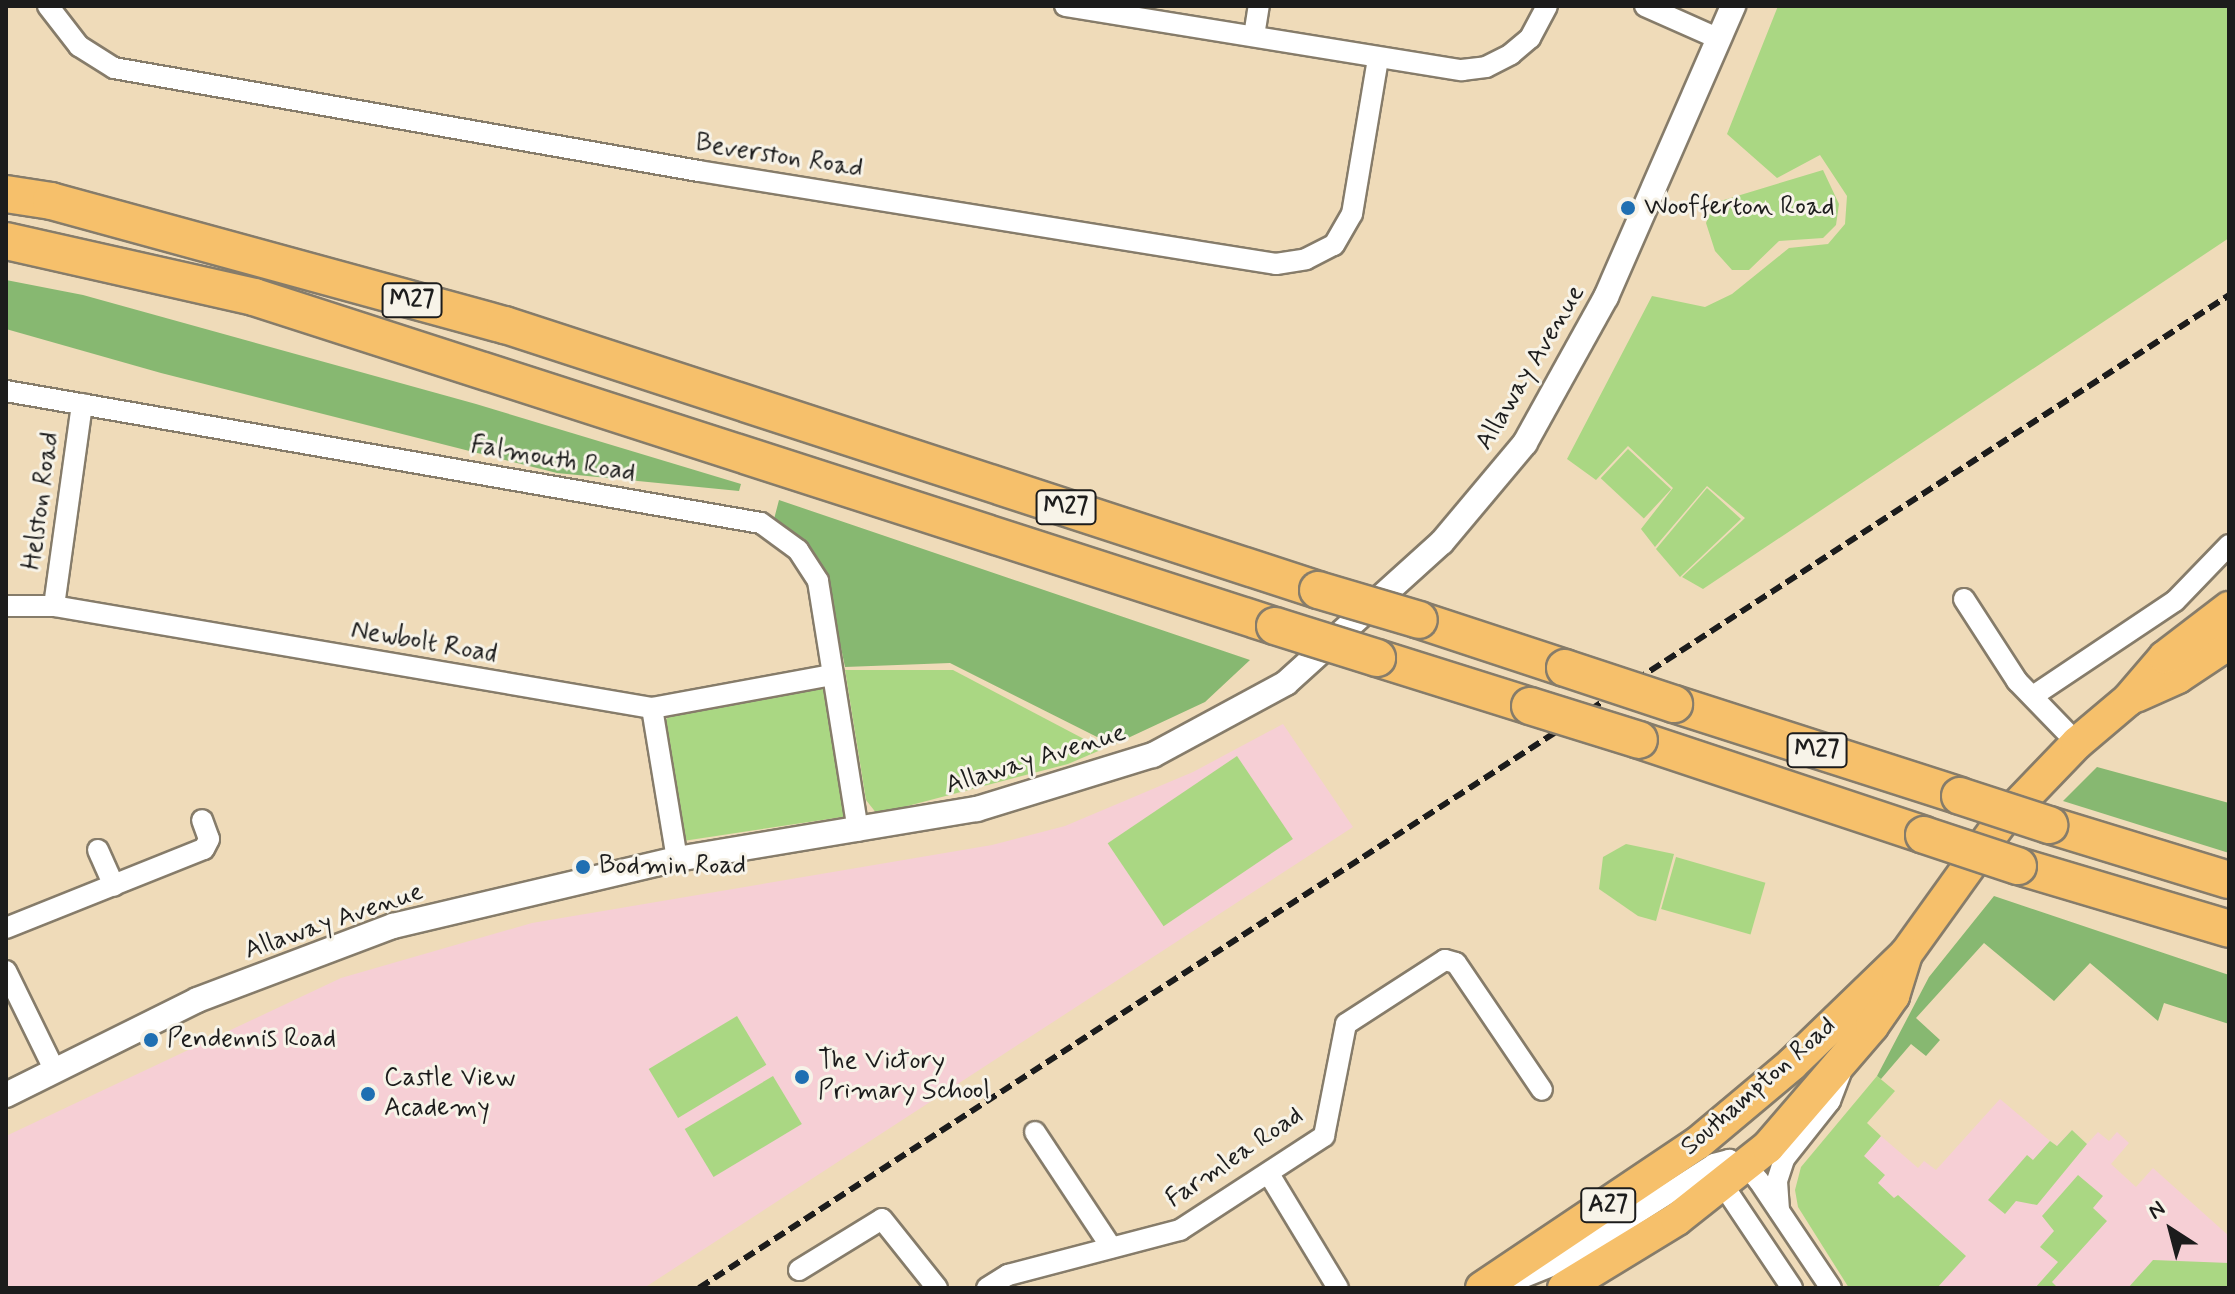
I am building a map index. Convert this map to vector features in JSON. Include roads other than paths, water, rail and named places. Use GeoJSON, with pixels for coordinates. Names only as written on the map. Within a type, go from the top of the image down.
{"type":"FeatureCollection","features":[{"type":"Feature","properties":{"kind":"highway","name":"M27"},"geometry":{"type":"LineString","coordinates":[[6,194],[67,205],[505,325],[1318,590],[2229,880]]}},
{"type":"Feature","properties":{"kind":"highway","name":"M27"},"geometry":{"type":"LineString","coordinates":[[6,241],[254,297],[1639,740],[2018,866],[2229,929]]}},
{"type":"Feature","properties":{"kind":"main road","name":"Southampton Road"},"geometry":{"type":"LineString","coordinates":[[1482,1288],[1732,1117],[1906,954],[2000,823],[2077,743],[2129,699],[2180,645],[2229,608]]}},
{"type":"Feature","properties":{"kind":"main road"},"geometry":{"type":"LineString","coordinates":[[2180,645],[2229,623]]}},
{"type":"Feature","properties":{"kind":"main road","name":"Southampton Road"},"geometry":{"type":"LineString","coordinates":[[2129,699],[2178,677],[2229,643]]}},
{"type":"Feature","properties":{"kind":"main road","name":"Southampton Road"},"geometry":{"type":"LineString","coordinates":[[1564,1288],[1718,1176],[1747,1167],[1847,1058],[1893,996],[1906,954]]}},
{"type":"Feature","properties":{"kind":"street","name":"Beverston Road"},"geometry":{"type":"LineString","coordinates":[[48,6],[79,46],[114,68],[699,171],[1276,264],[1306,259],[1334,245],[1352,214],[1378,59]]}},
{"type":"Feature","properties":{"kind":"street"},"geometry":{"type":"LineString","coordinates":[[1065,6],[1378,59],[1462,70],[1486,67],[1530,38],[1547,6]]}},
{"type":"Feature","properties":{"kind":"street"},"geometry":{"type":"LineString","coordinates":[[1254,36],[1259,6]]}},
{"type":"Feature","properties":{"kind":"street"},"geometry":{"type":"LineString","coordinates":[[1645,6],[1719,39]]}},
{"type":"Feature","properties":{"kind":"street","name":"Allaway Avenue"},"geometry":{"type":"LineString","coordinates":[[6,1095],[53,1067],[197,1000],[393,926],[677,859],[977,809],[1153,755],[1286,683],[1358,622],[1442,542],[1525,443],[1606,297],[1733,6]]}},
{"type":"Feature","properties":{"kind":"street","name":"Falmouth Road"},"geometry":{"type":"LineString","coordinates":[[6,391],[761,523],[798,550],[818,581],[833,654],[832,675],[858,831]]}},
{"type":"Feature","properties":{"kind":"street","name":"Helston Road"},"geometry":{"type":"LineString","coordinates":[[54,606],[82,404]]}},
{"type":"Feature","properties":{"kind":"street"},"geometry":{"type":"LineString","coordinates":[[2033,696],[2175,601],[2229,545]]}},
{"type":"Feature","properties":{"kind":"street"},"geometry":{"type":"LineString","coordinates":[[1964,599],[2017,681],[2077,743]]}},
{"type":"Feature","properties":{"kind":"street","name":"Newbolt Road"},"geometry":{"type":"LineString","coordinates":[[6,606],[54,606],[652,708],[832,675]]}},
{"type":"Feature","properties":{"kind":"street"},"geometry":{"type":"LineString","coordinates":[[652,708],[677,859]]}},
{"type":"Feature","properties":{"kind":"street"},"geometry":{"type":"LineString","coordinates":[[6,928],[204,849],[209,839],[202,820]]}},
{"type":"Feature","properties":{"kind":"street"},"geometry":{"type":"LineString","coordinates":[[98,850],[114,886]]}},
{"type":"Feature","properties":{"kind":"street","name":"Farmlea Road"},"geometry":{"type":"LineString","coordinates":[[987,1288],[1008,1275],[1180,1230],[1324,1136],[1346,1024],[1445,960],[1456,963],[1542,1090]]}},
{"type":"Feature","properties":{"kind":"street"},"geometry":{"type":"LineString","coordinates":[[6,971],[53,1067]]}},
{"type":"Feature","properties":{"kind":"street"},"geometry":{"type":"LineString","coordinates":[[1779,1211],[1777,1181],[1784,1159],[1830,1101],[1847,1058]]}},
{"type":"Feature","properties":{"kind":"street"},"geometry":{"type":"LineString","coordinates":[[1732,1117],[1720,1133],[1718,1176],[1792,1288]]}},
{"type":"Feature","properties":{"kind":"street"},"geometry":{"type":"LineString","coordinates":[[1035,1132],[1111,1247]]}},
{"type":"Feature","properties":{"kind":"street"},"geometry":{"type":"LineString","coordinates":[[1747,1167],[1831,1288]]}},
{"type":"Feature","properties":{"kind":"street"},"geometry":{"type":"LineString","coordinates":[[1269,1174],[1338,1288]]}},
{"type":"Feature","properties":{"kind":"street"},"geometry":{"type":"LineString","coordinates":[[1495,1288],[1561,1262],[1718,1176]]}},
{"type":"Feature","properties":{"kind":"street"},"geometry":{"type":"LineString","coordinates":[[799,1270],[882,1219],[937,1288]]}},
{"type":"Feature","properties":{"kind":"railway"},"geometry":{"type":"LineString","coordinates":[[699,1288],[2229,295]]}},
{"type":"Feature","properties":{"kind":"place","name":"Woofferton Road"},"geometry":{"type":"Point","coordinates":[1628,208]}},
{"type":"Feature","properties":{"kind":"place","name":"Bodmin Road"},"geometry":{"type":"Point","coordinates":[583,867]}},
{"type":"Feature","properties":{"kind":"place","name":"Pendennis Road"},"geometry":{"type":"Point","coordinates":[151,1040]}},
{"type":"Feature","properties":{"kind":"place","name":"The Victory Primary School"},"geometry":{"type":"Point","coordinates":[802,1077]}},
{"type":"Feature","properties":{"kind":"place","name":"Castle View Academy"},"geometry":{"type":"Point","coordinates":[368,1094]}}]}
